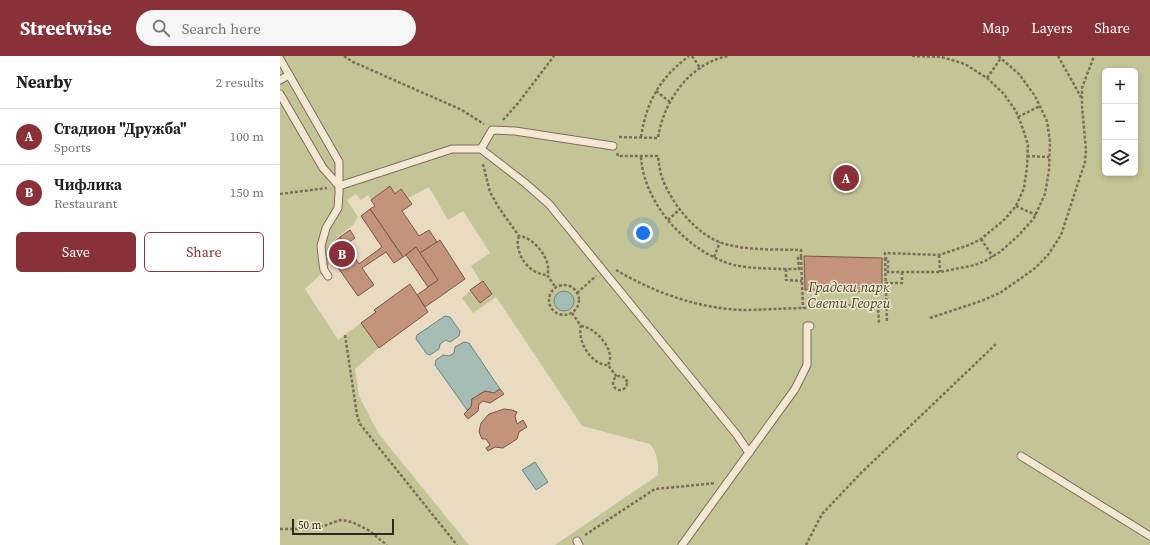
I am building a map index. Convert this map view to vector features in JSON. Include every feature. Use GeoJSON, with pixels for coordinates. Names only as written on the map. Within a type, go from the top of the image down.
{"type":"FeatureCollection","features":[{"type":"Feature","properties":{"kind":"lane"},"geometry":{"type":"LineString","coordinates":[[280,59],[339,162],[338,208],[326,228],[321,246],[324,270],[328,276]]}},
{"type":"Feature","properties":{"kind":"lane"},"geometry":{"type":"LineString","coordinates":[[280,80],[289,75]]}},
{"type":"Feature","properties":{"kind":"lane"},"geometry":{"type":"LineString","coordinates":[[280,94],[323,168],[339,186]]}},
{"type":"Feature","properties":{"kind":"lane"},"geometry":{"type":"LineString","coordinates":[[481,149],[492,130],[613,146]]}},
{"type":"Feature","properties":{"kind":"lane"},"geometry":{"type":"LineString","coordinates":[[339,186],[452,149],[481,149],[525,183],[549,204],[737,435],[749,452]]}},
{"type":"Feature","properties":{"kind":"lane"},"geometry":{"type":"LineString","coordinates":[[682,545],[795,389],[807,365],[807,326],[810,326]]}},
{"type":"Feature","properties":{"kind":"lane"},"geometry":{"type":"LineString","coordinates":[[1021,456],[1150,536]]}},
{"type":"Feature","properties":{"kind":"path"},"geometry":{"type":"LineString","coordinates":[[344,56],[353,62],[462,110],[492,130],[506,118],[554,56]]}},
{"type":"Feature","properties":{"kind":"path"},"geometry":{"type":"LineString","coordinates":[[641,137],[648,107],[656,91],[666,77],[679,64],[691,56],[701,68]]}},
{"type":"Feature","properties":{"kind":"path"},"geometry":{"type":"LineString","coordinates":[[618,137],[658,138],[664,114],[679,87],[690,76],[706,64],[728,56]]}},
{"type":"Feature","properties":{"kind":"path"},"geometry":{"type":"LineString","coordinates":[[887,323],[885,253],[939,254],[969,245],[982,239],[1004,220],[1016,206],[1024,188],[1028,156],[1028,145],[1016,111],[1003,93],[987,78],[965,64],[942,57],[912,56]]}},
{"type":"Feature","properties":{"kind":"path"},"geometry":{"type":"LineString","coordinates":[[1058,56],[1081,97]]}},
{"type":"Feature","properties":{"kind":"path"},"geometry":{"type":"LineString","coordinates":[[930,318],[1000,293],[1034,269],[1048,255],[1061,235],[1085,162],[1086,137],[1081,97],[1082,88],[1094,56]]}},
{"type":"Feature","properties":{"kind":"path"},"geometry":{"type":"LineString","coordinates":[[885,258],[888,259],[888,272],[940,272],[975,265],[1000,252],[1019,235],[1036,215],[1045,194],[1050,142],[1047,122],[1035,96],[1019,74],[999,57],[987,78]]}},
{"type":"Feature","properties":{"kind":"path"},"geometry":{"type":"LineString","coordinates":[[656,91],[670,102]]}},
{"type":"Feature","properties":{"kind":"path"},"geometry":{"type":"LineString","coordinates":[[1018,117],[1040,106]]}},
{"type":"Feature","properties":{"kind":"path"},"geometry":{"type":"LineString","coordinates":[[481,149],[485,174],[490,192],[499,208],[519,236],[523,236],[531,240],[540,249],[548,266],[548,275],[556,288]]}},
{"type":"Feature","properties":{"kind":"path"},"geometry":{"type":"LineString","coordinates":[[618,156],[658,156],[662,179],[670,196],[696,227],[720,242],[749,249],[801,250],[803,308]]}},
{"type":"Feature","properties":{"kind":"path"},"geometry":{"type":"LineString","coordinates":[[1028,156],[1049,157]]}},
{"type":"Feature","properties":{"kind":"path"},"geometry":{"type":"LineString","coordinates":[[641,157],[648,185],[657,206],[668,220],[688,240],[714,257],[742,266],[786,268],[799,268],[798,258],[802,258]]}},
{"type":"Feature","properties":{"kind":"path"},"geometry":{"type":"LineString","coordinates":[[280,194],[339,186]]}},
{"type":"Feature","properties":{"kind":"path"},"geometry":{"type":"LineString","coordinates":[[1016,206],[1036,215]]}},
{"type":"Feature","properties":{"kind":"path"},"geometry":{"type":"LineString","coordinates":[[668,220],[680,209]]}},
{"type":"Feature","properties":{"kind":"path"},"geometry":{"type":"LineString","coordinates":[[519,236],[517,245],[519,252],[527,265],[536,272],[543,275],[548,275]]}},
{"type":"Feature","properties":{"kind":"path"},"geometry":{"type":"LineString","coordinates":[[982,239],[993,256]]}},
{"type":"Feature","properties":{"kind":"path"},"geometry":{"type":"LineString","coordinates":[[714,257],[720,242]]}},
{"type":"Feature","properties":{"kind":"path"},"geometry":{"type":"LineString","coordinates":[[939,254],[940,272]]}},
{"type":"Feature","properties":{"kind":"path"},"geometry":{"type":"LineString","coordinates":[[786,268],[786,280],[802,281]]}},
{"type":"Feature","properties":{"kind":"path"},"geometry":{"type":"LineString","coordinates":[[616,269],[636,282],[698,304],[738,310],[808,308],[810,306],[878,306],[879,324]]}},
{"type":"Feature","properties":{"kind":"path"},"geometry":{"type":"LineString","coordinates":[[577,293],[603,271]]}},
{"type":"Feature","properties":{"kind":"path"},"geometry":{"type":"LineString","coordinates":[[885,283],[902,283],[902,272]]}},
{"type":"Feature","properties":{"kind":"path"},"geometry":{"type":"LineString","coordinates":[[568,286],[577,293],[579,300],[578,305],[569,315],[559,315],[552,309],[549,300],[552,292],[556,288],[568,286]]}},
{"type":"Feature","properties":{"kind":"path"},"geometry":{"type":"LineString","coordinates":[[572,313],[581,326],[588,327],[593,330],[602,339],[610,355],[611,361],[608,364]]}},
{"type":"Feature","properties":{"kind":"path"},"geometry":{"type":"LineString","coordinates":[[581,326],[579,334],[581,341],[589,354],[598,362],[605,365],[608,364]]}},
{"type":"Feature","properties":{"kind":"path"},"geometry":{"type":"LineString","coordinates":[[345,335],[357,415],[360,424],[457,545]]}},
{"type":"Feature","properties":{"kind":"path"},"geometry":{"type":"LineString","coordinates":[[806,545],[822,514],[861,473],[996,344]]}},
{"type":"Feature","properties":{"kind":"path"},"geometry":{"type":"LineString","coordinates":[[608,364],[617,377]]}},
{"type":"Feature","properties":{"kind":"path"},"geometry":{"type":"LineString","coordinates":[[622,376],[626,378],[628,382],[625,389],[621,391],[614,387],[613,383],[617,377],[622,376]]}},
{"type":"Feature","properties":{"kind":"path"},"geometry":{"type":"LineString","coordinates":[[578,543],[655,489],[728,482]]}},
{"type":"Feature","properties":{"kind":"path"},"geometry":{"type":"LineString","coordinates":[[280,529],[307,529],[324,526],[340,520],[352,522],[368,530],[387,545]]}},
{"type":"Feature","properties":{"kind":"green space","name":"Градски парк Свети Георги"},"geometry":{"type":"Polygon","coordinates":[[[280,56],[1150,56],[1150,545],[555,545],[658,475],[658,462],[653,447],[650,444],[582,426],[496,297],[473,313],[462,298],[481,282],[471,266],[490,253],[463,211],[448,220],[429,187],[408,198],[401,190],[395,194],[390,187],[371,200],[368,195],[361,200],[356,194],[347,200],[358,217],[353,225],[330,243],[328,251],[329,266],[305,289],[338,340],[361,323],[379,348],[355,369],[359,396],[378,433],[469,545],[280,545],[280,56]]]}},
{"type":"Feature","properties":{"kind":"shaded area"},"geometry":{"type":"Polygon","coordinates":[[[564,291],[571,294],[574,301],[571,308],[564,311],[557,308],[554,301],[557,294],[564,291]]]}},
{"type":"Feature","properties":{"kind":"shaded area"},"geometry":{"type":"Polygon","coordinates":[[[445,316],[450,317],[460,331],[459,336],[450,342],[446,340],[440,344],[439,349],[430,355],[427,354],[416,339],[417,335],[445,316]]]}},
{"type":"Feature","properties":{"kind":"shaded area"},"geometry":{"type":"Polygon","coordinates":[[[464,342],[469,343],[500,389],[494,393],[485,391],[472,399],[471,407],[467,410],[435,365],[436,360],[443,355],[449,356],[454,353],[455,347],[464,342]]]}},
{"type":"Feature","properties":{"kind":"shaded area"},"geometry":{"type":"Polygon","coordinates":[[[535,462],[548,482],[536,490],[522,470],[535,462]]]}},
{"type":"Feature","properties":{"kind":"building"},"geometry":{"type":"Polygon","coordinates":[[[390,186],[395,194],[401,189],[412,204],[402,211],[419,236],[429,230],[437,242],[420,253],[416,247],[403,257],[370,209],[375,206],[371,200],[390,186]]]}},
{"type":"Feature","properties":{"kind":"building"},"geometry":{"type":"Polygon","coordinates":[[[370,209],[403,257],[394,263],[386,252],[362,268],[374,285],[358,296],[332,259],[331,250],[333,243],[340,237],[359,264],[382,247],[361,216],[370,209]]]}},
{"type":"Feature","properties":{"kind":"building"},"geometry":{"type":"Polygon","coordinates":[[[350,230],[355,238],[345,245],[340,237],[350,230]]]}},
{"type":"Feature","properties":{"kind":"building"},"geometry":{"type":"Polygon","coordinates":[[[440,240],[465,279],[425,307],[417,295],[438,280],[420,253],[440,240]]]}},
{"type":"Feature","properties":{"kind":"building"},"geometry":{"type":"Polygon","coordinates":[[[416,247],[438,280],[428,287],[406,255],[416,247]]]}},
{"type":"Feature","properties":{"kind":"building"},"geometry":{"type":"Polygon","coordinates":[[[804,256],[882,258],[882,292],[805,290],[804,256]]]}},
{"type":"Feature","properties":{"kind":"building"},"geometry":{"type":"Polygon","coordinates":[[[483,281],[492,294],[480,303],[470,290],[483,281]]]}},
{"type":"Feature","properties":{"kind":"building"},"geometry":{"type":"Polygon","coordinates":[[[410,284],[428,312],[379,348],[361,323],[376,312],[374,310],[410,284]]]}},
{"type":"Feature","properties":{"kind":"building"},"geometry":{"type":"Polygon","coordinates":[[[500,389],[504,394],[490,403],[483,401],[479,404],[478,411],[468,419],[464,414],[471,407],[472,399],[485,391],[494,393],[500,389]]]}},
{"type":"Feature","properties":{"kind":"building"},"geometry":{"type":"Polygon","coordinates":[[[504,409],[517,412],[515,416],[517,424],[523,420],[527,427],[519,432],[517,439],[503,448],[495,447],[488,451],[486,448],[490,445],[486,439],[482,439],[479,432],[481,423],[489,414],[504,409]]]}},
{"type":"Feature","properties":{"kind":"place","name":"Стадион \"Дружба\""},"geometry":{"type":"Point","coordinates":[846,178]}},
{"type":"Feature","properties":{"kind":"place","name":"Чифлика"},"geometry":{"type":"Point","coordinates":[342,254]}}]}
